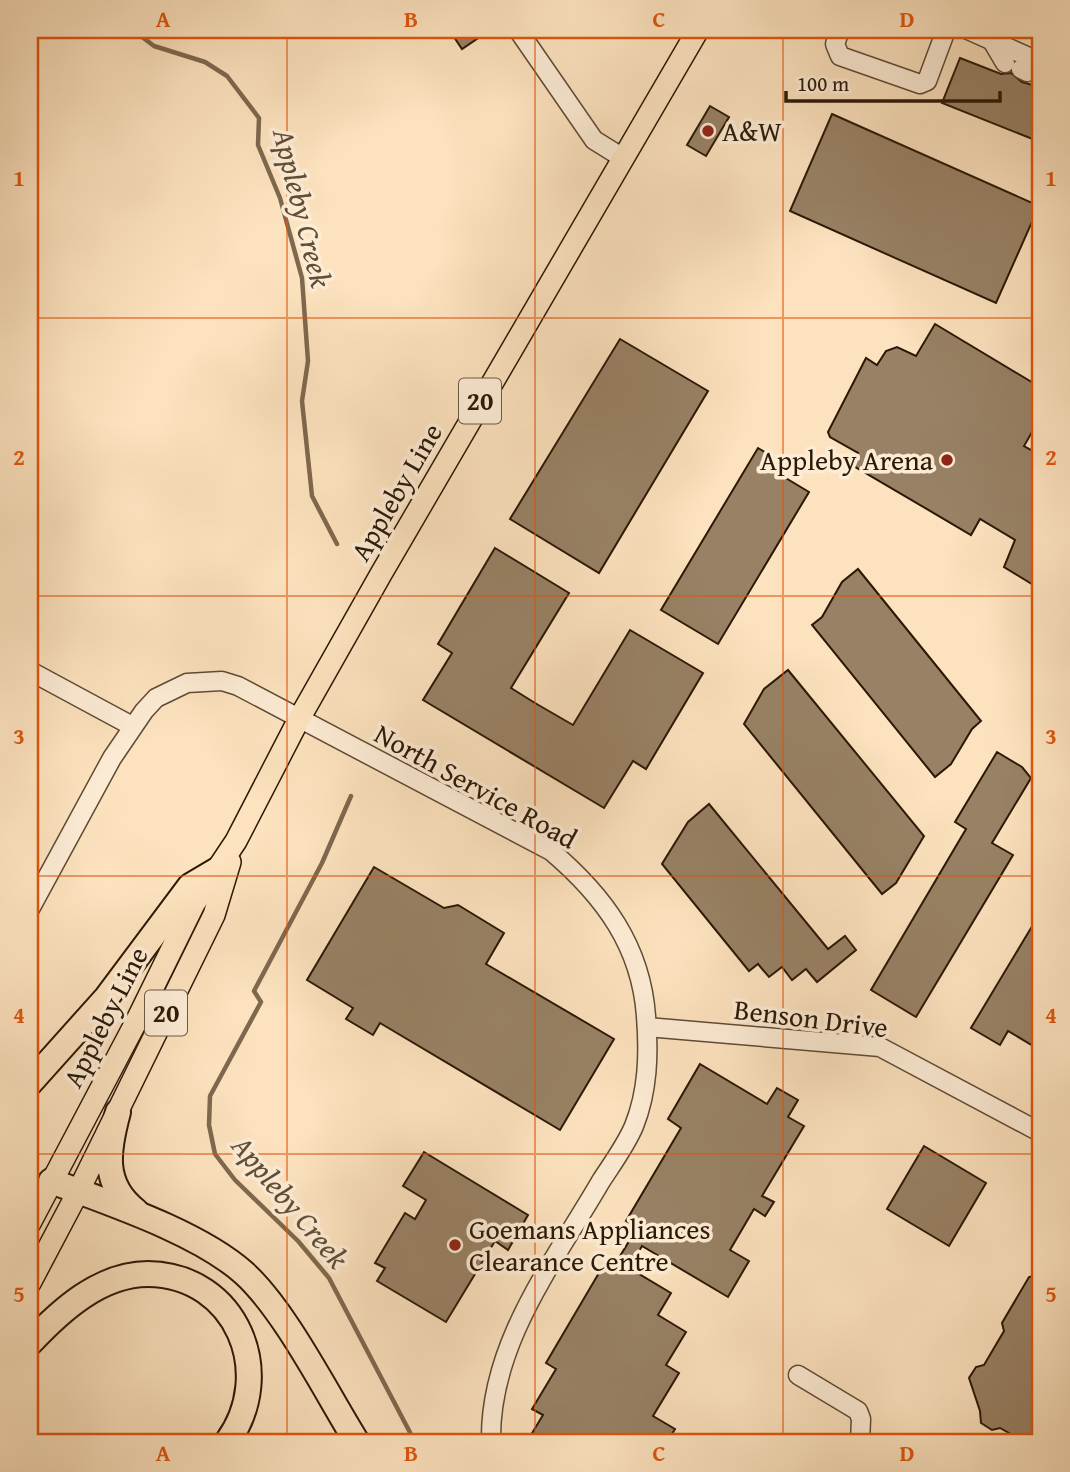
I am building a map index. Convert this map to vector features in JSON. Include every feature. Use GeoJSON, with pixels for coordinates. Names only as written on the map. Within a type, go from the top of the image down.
{"type":"FeatureCollection","features":[{"type":"Feature","properties":{"kind":"highway"},"geometry":{"type":"LineString","coordinates":[[30,1083],[107,997],[190,886],[216,870]]}},
{"type":"Feature","properties":{"kind":"highway"},"geometry":{"type":"LineString","coordinates":[[118,1112],[110,1142],[110,1174],[126,1203],[148,1220]]}},
{"type":"Feature","properties":{"kind":"highway"},"geometry":{"type":"LineString","coordinates":[[51,1181],[148,1220],[223,1257],[254,1283],[279,1316],[357,1442]]}},
{"type":"Feature","properties":{"kind":"highway"},"geometry":{"type":"LineString","coordinates":[[30,1343],[77,1300],[120,1280],[147,1274],[173,1278],[194,1286],[213,1299],[233,1320],[246,1345],[250,1363],[247,1398],[235,1431],[227,1442]]}},
{"type":"Feature","properties":{"kind":"main road","name":"Appleby Line"},"geometry":{"type":"LineString","coordinates":[[30,1223],[135,1024],[194,904],[236,841],[299,719],[504,359],[698,30]]}},
{"type":"Feature","properties":{"kind":"main road","name":"Appleby Line"},"geometry":{"type":"LineString","coordinates":[[30,1283],[118,1112],[214,915],[236,841]]}},
{"type":"Feature","properties":{"kind":"street"},"geometry":{"type":"LineString","coordinates":[[518,30],[594,140],[623,158]]}},
{"type":"Feature","properties":{"kind":"street"},"geometry":{"type":"LineString","coordinates":[[840,30],[835,44],[840,56],[920,84],[927,82],[946,30]]}},
{"type":"Feature","properties":{"kind":"street"},"geometry":{"type":"LineString","coordinates":[[969,30],[1040,64]]}},
{"type":"Feature","properties":{"kind":"street"},"geometry":{"type":"LineString","coordinates":[[992,41],[996,53],[1013,66],[1027,72],[1040,64]]}},
{"type":"Feature","properties":{"kind":"street"},"geometry":{"type":"LineString","coordinates":[[30,671],[132,726]]}},
{"type":"Feature","properties":{"kind":"street","name":"North Service Road"},"geometry":{"type":"LineString","coordinates":[[30,909],[132,726],[156,698],[187,683],[204,680],[238,686],[551,851],[585,880],[622,929],[635,958],[644,990],[648,1067],[633,1128],[523,1314],[508,1347],[493,1404],[491,1442]]}},
{"type":"Feature","properties":{"kind":"street","name":"Benson Drive"},"geometry":{"type":"LineString","coordinates":[[647,1027],[880,1047],[1034,1129]]}},
{"type":"Feature","properties":{"kind":"street"},"geometry":{"type":"LineString","coordinates":[[799,1375],[858,1411],[861,1419],[860,1442]]}},
{"type":"Feature","properties":{"kind":"building"},"geometry":{"type":"Polygon","coordinates":[[[466,30],[490,30],[462,49],[454,37],[466,30]]]}},
{"type":"Feature","properties":{"kind":"building"},"geometry":{"type":"Polygon","coordinates":[[[960,58],[1001,74],[1011,73],[1022,82],[1040,87],[1040,142],[942,103],[960,58]]]}},
{"type":"Feature","properties":{"kind":"building","name":"A&W"},"geometry":{"type":"Polygon","coordinates":[[[710,106],[729,117],[706,156],[687,145],[710,106]]]}},
{"type":"Feature","properties":{"kind":"building"},"geometry":{"type":"Polygon","coordinates":[[[832,114],[1039,206],[996,303],[790,211],[832,114]]]}},
{"type":"Feature","properties":{"kind":"building","name":"Appleby Arena"},"geometry":{"type":"Polygon","coordinates":[[[935,324],[1040,387],[1040,418],[1024,446],[1040,455],[1040,589],[1004,567],[1015,540],[980,519],[971,535],[852,465],[858,453],[830,437],[828,432],[866,358],[877,365],[886,351],[897,347],[916,356],[935,324]]]}},
{"type":"Feature","properties":{"kind":"building"},"geometry":{"type":"Polygon","coordinates":[[[620,339],[708,391],[599,573],[510,519],[620,339]]]}},
{"type":"Feature","properties":{"kind":"building"},"geometry":{"type":"Polygon","coordinates":[[[758,448],[785,464],[779,474],[809,492],[718,644],[661,610],[758,448]]]}},
{"type":"Feature","properties":{"kind":"building"},"geometry":{"type":"Polygon","coordinates":[[[495,548],[569,593],[511,688],[535,703],[573,725],[630,630],[703,673],[646,769],[633,761],[604,808],[423,700],[452,653],[438,644],[495,548]]]}},
{"type":"Feature","properties":{"kind":"building"},"geometry":{"type":"Polygon","coordinates":[[[858,569],[981,721],[972,729],[951,764],[935,777],[812,625],[822,617],[842,582],[858,569]]]}},
{"type":"Feature","properties":{"kind":"building"},"geometry":{"type":"Polygon","coordinates":[[[788,670],[924,836],[896,883],[882,894],[744,724],[764,689],[788,670]]]}},
{"type":"Feature","properties":{"kind":"building"},"geometry":{"type":"Polygon","coordinates":[[[997,752],[1022,767],[1031,778],[992,843],[1013,855],[916,1017],[871,990],[966,829],[955,822],[997,752]]]}},
{"type":"Feature","properties":{"kind":"building"},"geometry":{"type":"Polygon","coordinates":[[[709,804],[828,949],[845,936],[856,950],[817,982],[806,969],[792,980],[782,967],[769,977],[758,964],[749,971],[662,864],[688,822],[709,804]]]}},
{"type":"Feature","properties":{"kind":"building"},"geometry":{"type":"Polygon","coordinates":[[[374,867],[444,908],[458,905],[504,933],[486,964],[614,1039],[560,1130],[380,1023],[373,1035],[346,1019],[353,1008],[307,980],[374,867]]]}},
{"type":"Feature","properties":{"kind":"building"},"geometry":{"type":"Polygon","coordinates":[[[1040,913],[1040,1050],[1008,1031],[1000,1045],[971,1028],[1040,913]]]}},
{"type":"Feature","properties":{"kind":"building"},"geometry":{"type":"Polygon","coordinates":[[[700,1064],[767,1104],[777,1088],[798,1100],[788,1117],[804,1126],[762,1196],[774,1202],[765,1216],[754,1209],[730,1250],[749,1261],[728,1297],[642,1246],[629,1268],[671,1293],[658,1315],[686,1332],[666,1365],[679,1373],[653,1416],[675,1429],[667,1442],[533,1442],[531,1435],[543,1415],[532,1409],[556,1369],[546,1363],[606,1261],[614,1266],[637,1228],[626,1221],[681,1128],[668,1119],[700,1064]]]}},
{"type":"Feature","properties":{"kind":"building"},"geometry":{"type":"Polygon","coordinates":[[[924,1146],[986,1183],[949,1246],[887,1209],[924,1146]]]}},
{"type":"Feature","properties":{"kind":"building"},"geometry":{"type":"Polygon","coordinates":[[[424,1152],[528,1215],[508,1250],[495,1241],[446,1322],[377,1281],[385,1268],[375,1263],[405,1213],[415,1219],[426,1200],[403,1186],[424,1152]]]}},
{"type":"Feature","properties":{"kind":"building"},"geometry":{"type":"Polygon","coordinates":[[[1040,1274],[1040,1442],[1025,1442],[1000,1428],[992,1430],[981,1423],[980,1411],[969,1378],[976,1367],[984,1365],[1004,1331],[1002,1323],[1029,1277],[1040,1274]]]}},
{"type":"Feature","properties":{"kind":"waterway","name":"Appleby Creek"},"geometry":{"type":"LineString","coordinates":[[133,30],[154,46],[205,62],[227,76],[259,118],[258,145],[280,198],[302,278],[308,361],[302,401],[312,496],[337,544]]}},
{"type":"Feature","properties":{"kind":"waterway","name":"Appleby Creek"},"geometry":{"type":"LineString","coordinates":[[351,796],[322,863],[254,991],[261,1002],[210,1096],[209,1125],[215,1154],[235,1180],[298,1241],[329,1278],[415,1442]]}},
{"type":"Feature","properties":{"kind":"place","name":"A&W"},"geometry":{"type":"Point","coordinates":[708,131]}},
{"type":"Feature","properties":{"kind":"place","name":"Appleby Arena"},"geometry":{"type":"Point","coordinates":[947,460]}},
{"type":"Feature","properties":{"kind":"place","name":"Goemans Appliances Clearance Centre"},"geometry":{"type":"Point","coordinates":[455,1245]}}]}
